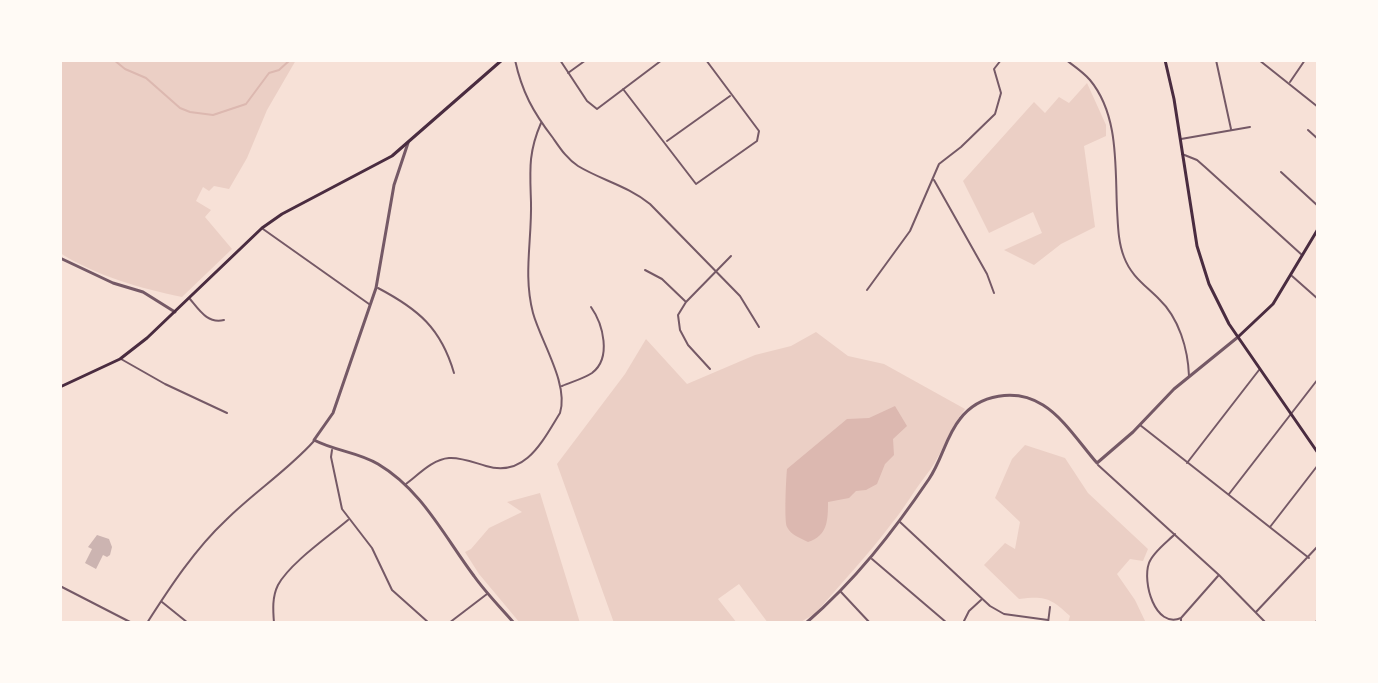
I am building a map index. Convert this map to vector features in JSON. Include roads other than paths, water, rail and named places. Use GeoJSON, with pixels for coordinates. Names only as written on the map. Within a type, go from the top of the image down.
{"type":"FeatureCollection","features":[{"type":"Feature","properties":{"kind":"main road"},"geometry":{"type":"LineString","coordinates":[[60,387],[120,359],[147,338],[262,228],[282,214],[392,156],[502,60]]}},
{"type":"Feature","properties":{"kind":"main road"},"geometry":{"type":"LineString","coordinates":[[1165,60],[1204,269],[1215,298],[1238,337],[1318,453]]}},
{"type":"Feature","properties":{"kind":"main road"},"geometry":{"type":"LineString","coordinates":[[1238,337],[1267,311],[1318,229]]}},
{"type":"Feature","properties":{"kind":"street"},"geometry":{"type":"LineString","coordinates":[[515,60],[528,105],[567,157],[577,165],[639,195],[650,204],[740,296],[759,327]]}},
{"type":"Feature","properties":{"kind":"street"},"geometry":{"type":"LineString","coordinates":[[560,60],[587,101],[597,109],[662,60]]}},
{"type":"Feature","properties":{"kind":"street"},"geometry":{"type":"LineString","coordinates":[[568,73],[586,60]]}},
{"type":"Feature","properties":{"kind":"street"},"geometry":{"type":"LineString","coordinates":[[623,89],[696,184],[760,136],[706,60]]}},
{"type":"Feature","properties":{"kind":"street"},"geometry":{"type":"LineString","coordinates":[[867,290],[910,231],[939,164],[995,114],[1001,93],[994,69],[1001,60]]}},
{"type":"Feature","properties":{"kind":"street"},"geometry":{"type":"LineString","coordinates":[[1066,60],[1089,79],[1105,108],[1113,142],[1119,240],[1123,256],[1130,271],[1169,310],[1177,324],[1189,361],[1189,376]]}},
{"type":"Feature","properties":{"kind":"street"},"geometry":{"type":"LineString","coordinates":[[1216,60],[1231,129]]}},
{"type":"Feature","properties":{"kind":"street"},"geometry":{"type":"LineString","coordinates":[[1259,60],[1318,107]]}},
{"type":"Feature","properties":{"kind":"street"},"geometry":{"type":"LineString","coordinates":[[1289,83],[1305,60]]}},
{"type":"Feature","properties":{"kind":"street"},"geometry":{"type":"LineString","coordinates":[[665,142],[731,95]]}},
{"type":"Feature","properties":{"kind":"street"},"geometry":{"type":"LineString","coordinates":[[406,484],[444,459],[459,458],[499,470],[524,463],[563,405],[561,387],[533,312],[528,285],[529,167],[541,123]]}},
{"type":"Feature","properties":{"kind":"street"},"geometry":{"type":"LineString","coordinates":[[1180,139],[1250,127]]}},
{"type":"Feature","properties":{"kind":"street"},"geometry":{"type":"LineString","coordinates":[[1308,130],[1318,139]]}},
{"type":"Feature","properties":{"kind":"street"},"geometry":{"type":"LineString","coordinates":[[147,623],[205,541],[227,518],[295,461],[333,413],[376,288],[394,185],[408,143]]}},
{"type":"Feature","properties":{"kind":"street"},"geometry":{"type":"LineString","coordinates":[[1182,154],[1197,160],[1303,255]]}},
{"type":"Feature","properties":{"kind":"street"},"geometry":{"type":"LineString","coordinates":[[1281,172],[1318,206]]}},
{"type":"Feature","properties":{"kind":"street"},"geometry":{"type":"LineString","coordinates":[[933,178],[987,274],[994,293]]}},
{"type":"Feature","properties":{"kind":"street"},"geometry":{"type":"LineString","coordinates":[[262,228],[371,305]]}},
{"type":"Feature","properties":{"kind":"street"},"geometry":{"type":"LineString","coordinates":[[710,369],[688,345],[680,330],[678,315],[686,302],[731,256]]}},
{"type":"Feature","properties":{"kind":"street"},"geometry":{"type":"LineString","coordinates":[[60,258],[113,283],[143,292],[175,312]]}},
{"type":"Feature","properties":{"kind":"street"},"geometry":{"type":"LineString","coordinates":[[645,270],[662,279],[686,302]]}},
{"type":"Feature","properties":{"kind":"street"},"geometry":{"type":"LineString","coordinates":[[1292,275],[1318,299]]}},
{"type":"Feature","properties":{"kind":"street"},"geometry":{"type":"LineString","coordinates":[[376,288],[406,303],[426,319],[441,341],[454,373]]}},
{"type":"Feature","properties":{"kind":"street"},"geometry":{"type":"LineString","coordinates":[[190,298],[207,318],[214,322],[224,320]]}},
{"type":"Feature","properties":{"kind":"street"},"geometry":{"type":"LineString","coordinates":[[561,387],[593,372],[604,353],[599,318],[591,307]]}},
{"type":"Feature","properties":{"kind":"street"},"geometry":{"type":"LineString","coordinates":[[1097,463],[1189,376],[1238,337]]}},
{"type":"Feature","properties":{"kind":"street"},"geometry":{"type":"LineString","coordinates":[[120,359],[227,413]]}},
{"type":"Feature","properties":{"kind":"street"},"geometry":{"type":"LineString","coordinates":[[1187,463],[1260,369]]}},
{"type":"Feature","properties":{"kind":"street"},"geometry":{"type":"LineString","coordinates":[[1229,494],[1318,379]]}},
{"type":"Feature","properties":{"kind":"street"},"geometry":{"type":"LineString","coordinates":[[806,623],[841,592],[872,558],[938,466],[960,419],[987,399],[1011,395],[1042,404],[1111,479],[1175,534],[1266,623]]}},
{"type":"Feature","properties":{"kind":"street"},"geometry":{"type":"LineString","coordinates":[[1140,425],[1309,558]]}},
{"type":"Feature","properties":{"kind":"street"},"geometry":{"type":"LineString","coordinates":[[314,440],[332,449],[358,454],[406,484],[488,594],[514,623]]}},
{"type":"Feature","properties":{"kind":"street"},"geometry":{"type":"LineString","coordinates":[[332,449],[339,500],[349,519],[372,548],[392,590],[429,623]]}},
{"type":"Feature","properties":{"kind":"street"},"geometry":{"type":"LineString","coordinates":[[1270,527],[1318,465]]}},
{"type":"Feature","properties":{"kind":"street"},"geometry":{"type":"LineString","coordinates":[[274,623],[273,603],[279,585],[289,571],[349,519]]}},
{"type":"Feature","properties":{"kind":"street"},"geometry":{"type":"LineString","coordinates":[[899,522],[956,572],[982,600],[1004,614],[1048,622],[1050,607]]}},
{"type":"Feature","properties":{"kind":"street"},"geometry":{"type":"LineString","coordinates":[[1175,534],[1148,565],[1151,599],[1166,620],[1181,621],[1219,575]]}},
{"type":"Feature","properties":{"kind":"street"},"geometry":{"type":"LineString","coordinates":[[1256,612],[1318,546]]}},
{"type":"Feature","properties":{"kind":"street"},"geometry":{"type":"LineString","coordinates":[[872,558],[947,623]]}},
{"type":"Feature","properties":{"kind":"street"},"geometry":{"type":"LineString","coordinates":[[60,586],[132,623]]}},
{"type":"Feature","properties":{"kind":"street"},"geometry":{"type":"LineString","coordinates":[[841,592],[870,623]]}},
{"type":"Feature","properties":{"kind":"street"},"geometry":{"type":"LineString","coordinates":[[449,623],[488,594]]}},
{"type":"Feature","properties":{"kind":"street"},"geometry":{"type":"LineString","coordinates":[[963,623],[969,611],[982,600]]}},
{"type":"Feature","properties":{"kind":"street"},"geometry":{"type":"LineString","coordinates":[[161,601],[188,623]]}},
{"type":"Feature","properties":{"kind":"street"},"geometry":{"type":"LineString","coordinates":[[1315,623],[1318,619]]}},
{"type":"Feature","properties":{"kind":"waterway"},"geometry":{"type":"LineString","coordinates":[[114,60],[125,69],[146,78],[180,108],[213,115],[246,104],[269,73],[279,70],[290,60]]}}]}
